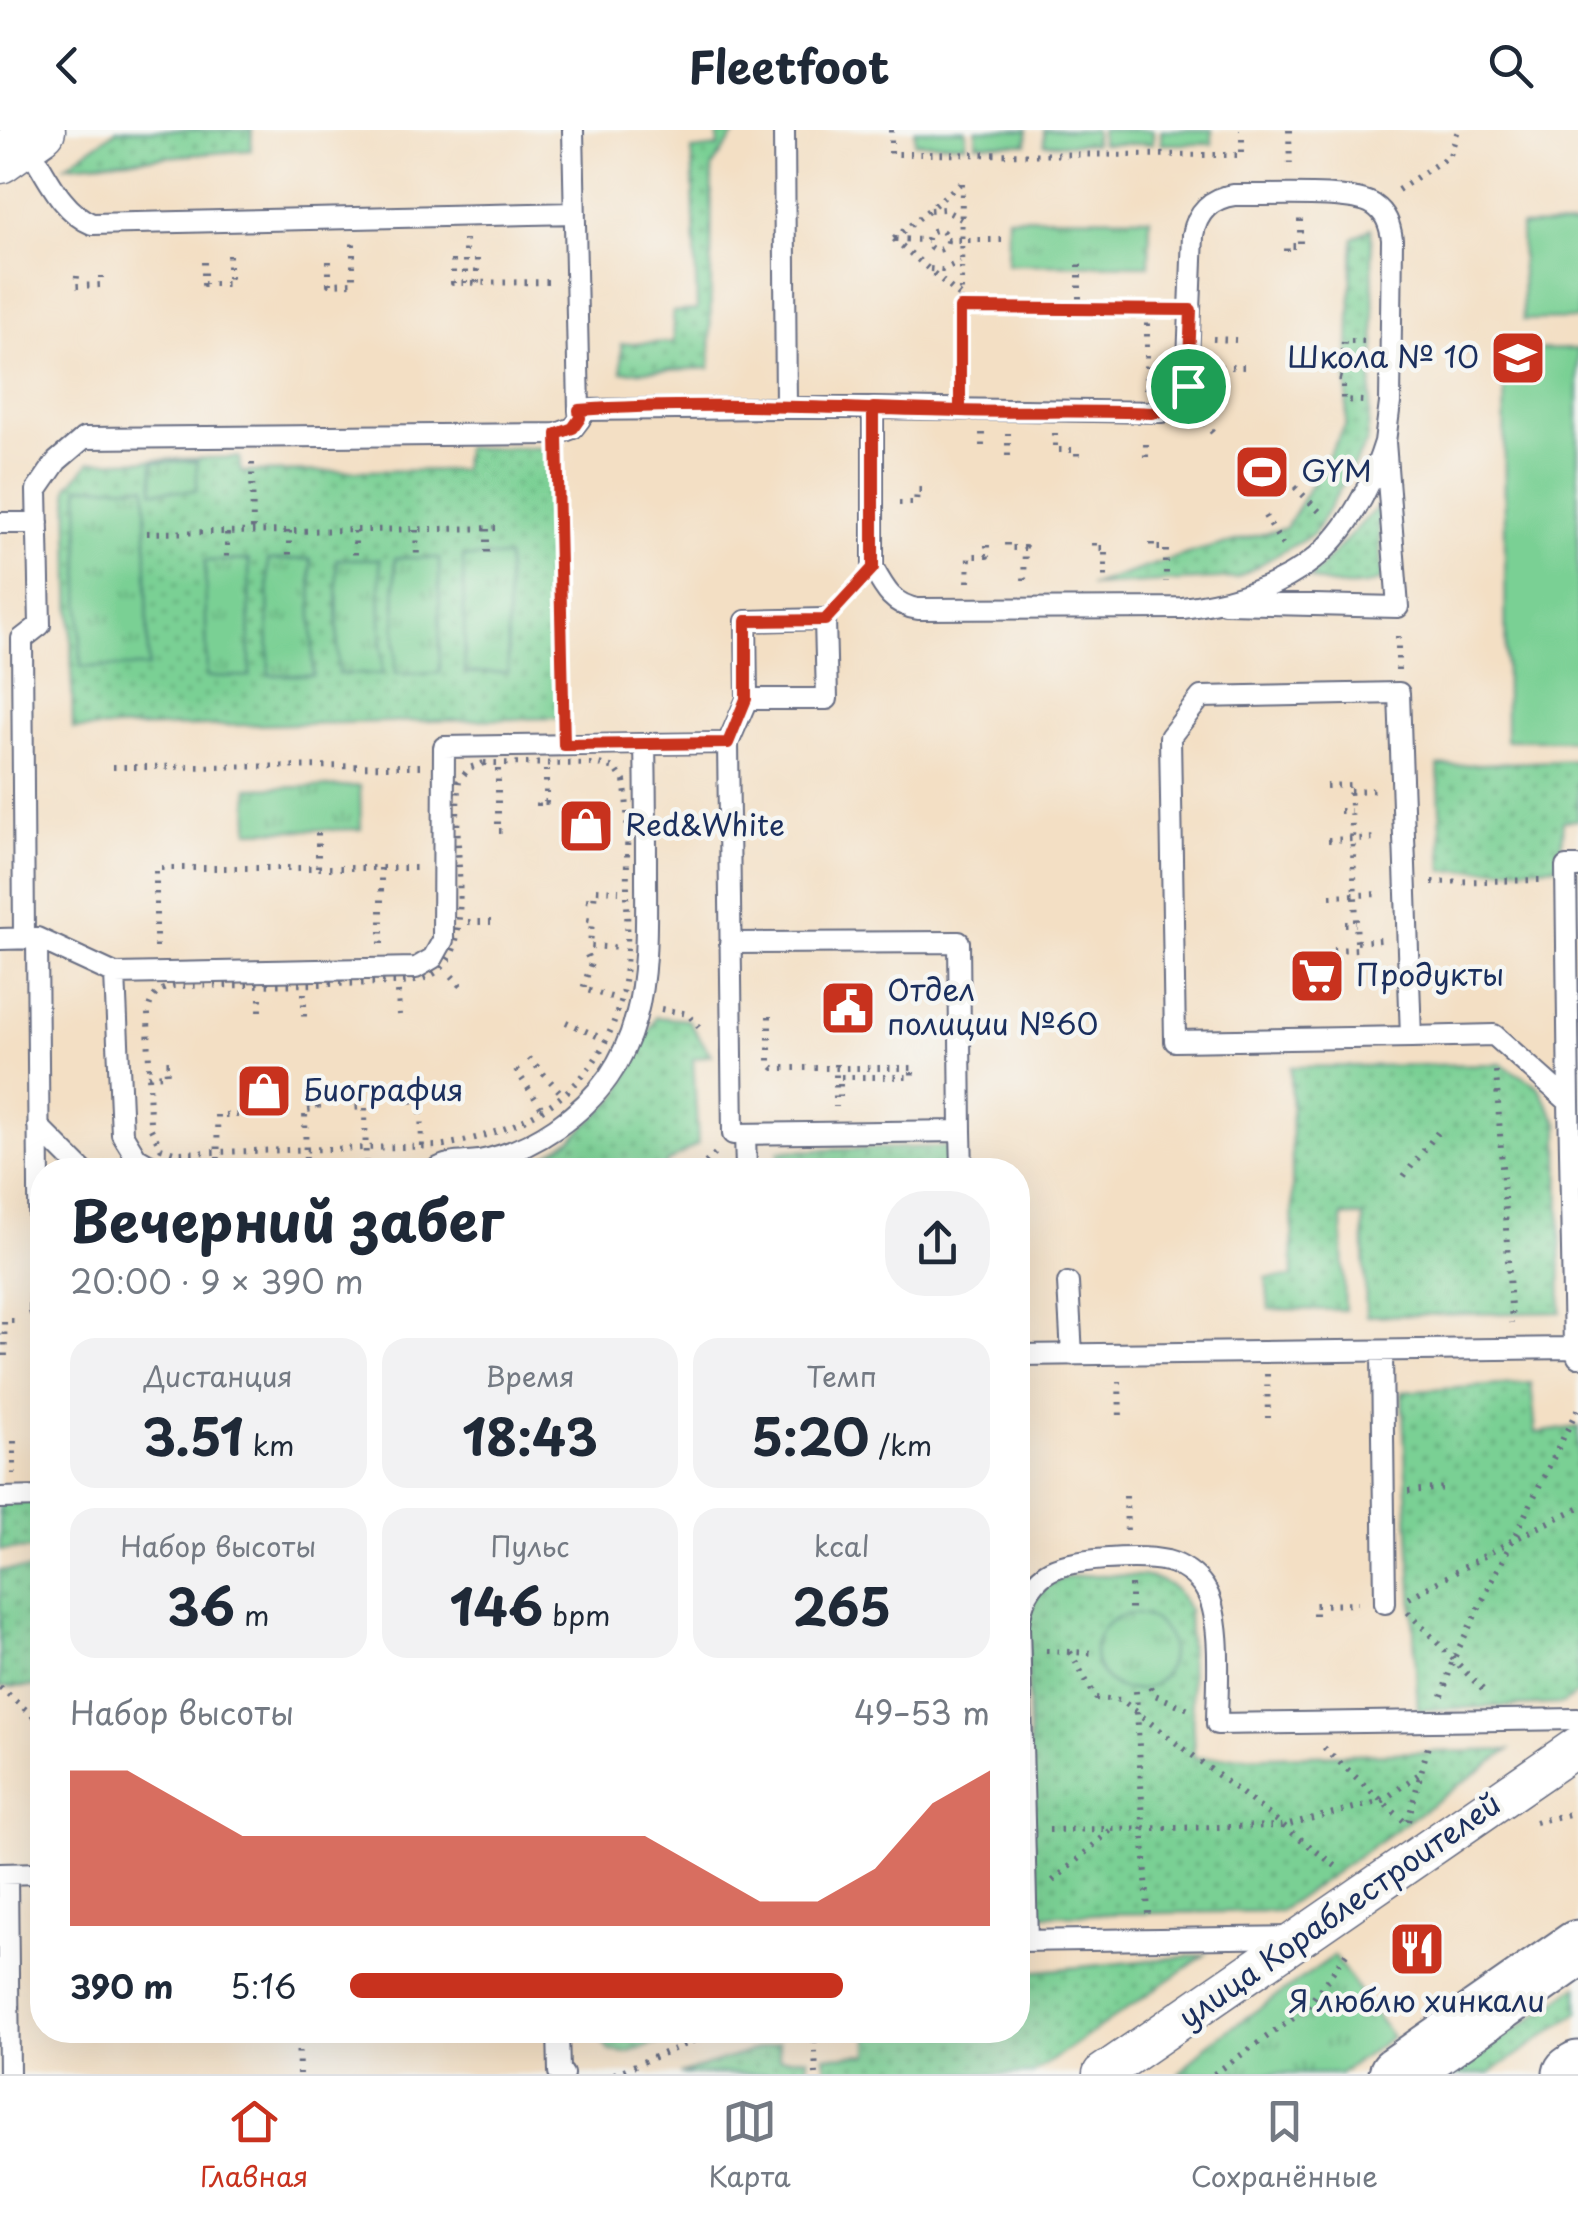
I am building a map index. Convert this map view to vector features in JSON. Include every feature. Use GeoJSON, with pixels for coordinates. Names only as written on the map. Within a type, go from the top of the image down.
{"type":"FeatureCollection","features":[{"type":"Feature","properties":{"kind":"main road"},"geometry":{"type":"LineString","coordinates":[[1397,2074],[1578,1948]]}},
{"type":"Feature","properties":{"kind":"main road"},"geometry":{"type":"LineString","coordinates":[[1571,2074],[1578,2070]]}},
{"type":"Feature","properties":{"kind":"street","name":"улица Кораблестроителей"},"geometry":{"type":"LineString","coordinates":[[1108,2072],[1578,1746]]}},
{"type":"Feature","properties":{"kind":"lane"},"geometry":{"type":"LineString","coordinates":[[38,1158],[22,639],[40,625],[37,490],[58,460],[84,438],[557,434],[573,428],[580,418],[573,130]]}},
{"type":"Feature","properties":{"kind":"lane"},"geometry":{"type":"LineString","coordinates":[[784,130],[786,408]]}},
{"type":"Feature","properties":{"kind":"lane"},"geometry":{"type":"LineString","coordinates":[[20,140],[78,218],[92,224],[574,213]]}},
{"type":"Feature","properties":{"kind":"lane"},"geometry":{"type":"LineString","coordinates":[[579,410],[873,408],[1146,413],[1170,408],[1184,395],[1189,376],[1193,235],[1201,212],[1222,196],[1352,198],[1376,206],[1392,239],[1390,403],[1385,442],[1372,482],[1353,517],[1328,548],[1298,572],[1262,591],[1224,602]]}},
{"type":"Feature","properties":{"kind":"lane"},"geometry":{"type":"LineString","coordinates":[[873,408],[873,568],[885,592],[906,607],[1166,609],[1224,602],[1398,607],[1385,442]]}},
{"type":"Feature","properties":{"kind":"lane"},"geometry":{"type":"LineString","coordinates":[[0,523],[38,523]]}},
{"type":"Feature","properties":{"kind":"lane"},"geometry":{"type":"LineString","coordinates":[[746,699],[827,699],[825,620],[746,621],[746,699],[728,743],[733,1134],[961,1131]]}},
{"type":"Feature","properties":{"kind":"lane"},"geometry":{"type":"LineString","coordinates":[[1411,1037],[1399,693],[1201,697],[1170,737],[1175,1041],[1411,1037],[1494,1035],[1570,1102]]}},
{"type":"Feature","properties":{"kind":"lane"},"geometry":{"type":"LineString","coordinates":[[0,939],[30,938],[115,974],[416,968],[433,958],[443,940],[444,746],[728,743]]}},
{"type":"Feature","properties":{"kind":"lane"},"geometry":{"type":"LineString","coordinates":[[488,1158],[521,1148],[576,1111],[613,1070],[640,1006],[647,949],[645,744]]}},
{"type":"Feature","properties":{"kind":"lane"},"geometry":{"type":"LineString","coordinates":[[1030,1355],[1513,1349],[1576,1353],[1570,1102],[1572,873]]}},
{"type":"Feature","properties":{"kind":"lane"},"geometry":{"type":"LineString","coordinates":[[730,943],[959,942],[962,1158]]}},
{"type":"Feature","properties":{"kind":"lane"},"geometry":{"type":"LineString","coordinates":[[115,974],[122,1134],[138,1158]]}},
{"type":"Feature","properties":{"kind":"lane"},"geometry":{"type":"LineString","coordinates":[[38,1126],[70,1158]]}},
{"type":"Feature","properties":{"kind":"lane"},"geometry":{"type":"LineString","coordinates":[[746,1134],[746,1158]]}},
{"type":"Feature","properties":{"kind":"lane"},"geometry":{"type":"LineString","coordinates":[[1068,1283],[1072,1354]]}},
{"type":"Feature","properties":{"kind":"lane"},"geometry":{"type":"LineString","coordinates":[[1378,1603],[1384,1492],[1382,1351]]}},
{"type":"Feature","properties":{"kind":"lane"},"geometry":{"type":"LineString","coordinates":[[0,1498],[30,1497]]}},
{"type":"Feature","properties":{"kind":"lane"},"geometry":{"type":"LineString","coordinates":[[1030,1592],[1036,1580],[1049,1570],[1080,1561],[1166,1561],[1195,1576],[1212,1604],[1217,1724],[1578,1718]]}},
{"type":"Feature","properties":{"kind":"lane"},"geometry":{"type":"LineString","coordinates":[[9,2074],[3,1874],[30,1873]]}},
{"type":"Feature","properties":{"kind":"lane"},"geometry":{"type":"LineString","coordinates":[[1030,1940],[1305,1936]]}},
{"type":"Feature","properties":{"kind":"lane"},"geometry":{"type":"LineString","coordinates":[[558,2043],[559,2072],[563,2074]]}},
{"type":"Feature","properties":{"kind":"path"},"geometry":{"type":"LineString","coordinates":[[891,130],[891,154],[1242,155],[1242,130]]}},
{"type":"Feature","properties":{"kind":"path"},"geometry":{"type":"LineString","coordinates":[[1287,251],[1287,246],[1300,246],[1289,130]]}},
{"type":"Feature","properties":{"kind":"path"},"geometry":{"type":"LineString","coordinates":[[1376,206],[1450,155],[1458,130]]}},
{"type":"Feature","properties":{"kind":"path"},"geometry":{"type":"LineString","coordinates":[[894,239],[962,182],[960,411]]}},
{"type":"Feature","properties":{"kind":"path"},"geometry":{"type":"LineString","coordinates":[[928,211],[943,209],[961,219]]}},
{"type":"Feature","properties":{"kind":"path"},"geometry":{"type":"LineString","coordinates":[[329,261],[329,284],[354,283],[353,218]]}},
{"type":"Feature","properties":{"kind":"path"},"geometry":{"type":"LineString","coordinates":[[204,262],[204,284],[229,284],[228,220]]}},
{"type":"Feature","properties":{"kind":"path"},"geometry":{"type":"LineString","coordinates":[[938,230],[944,232],[947,240],[938,250],[928,240],[938,230]]}},
{"type":"Feature","properties":{"kind":"path"},"geometry":{"type":"LineString","coordinates":[[894,239],[928,240]]}},
{"type":"Feature","properties":{"kind":"path"},"geometry":{"type":"LineString","coordinates":[[894,239],[960,297]]}},
{"type":"Feature","properties":{"kind":"path"},"geometry":{"type":"LineString","coordinates":[[947,240],[1008,240]]}},
{"type":"Feature","properties":{"kind":"path"},"geometry":{"type":"LineString","coordinates":[[453,260],[453,283],[576,282]]}},
{"type":"Feature","properties":{"kind":"path"},"geometry":{"type":"LineString","coordinates":[[478,260],[478,283]]}},
{"type":"Feature","properties":{"kind":"path"},"geometry":{"type":"LineString","coordinates":[[927,268],[942,270],[961,260]]}},
{"type":"Feature","properties":{"kind":"path"},"geometry":{"type":"LineString","coordinates":[[1079,310],[1080,264]]}},
{"type":"Feature","properties":{"kind":"path"},"geometry":{"type":"LineString","coordinates":[[465,270],[465,283]]}},
{"type":"Feature","properties":{"kind":"path"},"geometry":{"type":"LineString","coordinates":[[76,276],[76,286],[101,286],[101,276]]}},
{"type":"Feature","properties":{"kind":"path"},"geometry":{"type":"LineString","coordinates":[[960,308],[1191,310]]}},
{"type":"Feature","properties":{"kind":"path"},"geometry":{"type":"LineString","coordinates":[[1146,413],[1148,310]]}},
{"type":"Feature","properties":{"kind":"path"},"geometry":{"type":"LineString","coordinates":[[1339,378],[1344,379],[1343,400],[1390,403]]}},
{"type":"Feature","properties":{"kind":"path"},"geometry":{"type":"LineString","coordinates":[[538,806],[538,802],[546,802],[555,745],[557,434]]}},
{"type":"Feature","properties":{"kind":"path"},"geometry":{"type":"LineString","coordinates":[[252,436],[253,532]]}},
{"type":"Feature","properties":{"kind":"path"},"geometry":{"type":"LineString","coordinates":[[1265,516],[1298,572]]}},
{"type":"Feature","properties":{"kind":"path"},"geometry":{"type":"LineString","coordinates":[[147,533],[504,528]]}},
{"type":"Feature","properties":{"kind":"path"},"geometry":{"type":"LineString","coordinates":[[487,529],[487,557]]}},
{"type":"Feature","properties":{"kind":"path"},"geometry":{"type":"LineString","coordinates":[[416,530],[417,558]]}},
{"type":"Feature","properties":{"kind":"path"},"geometry":{"type":"LineString","coordinates":[[355,531],[355,559]]}},
{"type":"Feature","properties":{"kind":"path"},"geometry":{"type":"LineString","coordinates":[[227,532],[227,561]]}},
{"type":"Feature","properties":{"kind":"path"},"geometry":{"type":"LineString","coordinates":[[289,532],[289,560]]}},
{"type":"Feature","properties":{"kind":"path"},"geometry":{"type":"LineString","coordinates":[[968,609],[968,556],[987,556],[987,542]]}},
{"type":"Feature","properties":{"kind":"path"},"geometry":{"type":"LineString","coordinates":[[1007,542],[1007,548],[1024,548],[1024,609]]}},
{"type":"Feature","properties":{"kind":"path"},"geometry":{"type":"LineString","coordinates":[[1094,543],[1094,548],[1105,548],[1104,608]]}},
{"type":"Feature","properties":{"kind":"path"},"geometry":{"type":"LineString","coordinates":[[1152,543],[1152,548],[1166,548],[1166,609]]}},
{"type":"Feature","properties":{"kind":"path"},"geometry":{"type":"LineString","coordinates":[[1398,607],[1399,693]]}},
{"type":"Feature","properties":{"kind":"path"},"geometry":{"type":"LineString","coordinates":[[498,746],[498,831],[504,831]]}},
{"type":"Feature","properties":{"kind":"path"},"geometry":{"type":"LineString","coordinates":[[113,766],[476,765]]}},
{"type":"Feature","properties":{"kind":"path"},"geometry":{"type":"LineString","coordinates":[[1326,786],[1350,785],[1357,949],[1332,950]]}},
{"type":"Feature","properties":{"kind":"path"},"geometry":{"type":"LineString","coordinates":[[1340,811],[1351,811]]}},
{"type":"Feature","properties":{"kind":"path"},"geometry":{"type":"LineString","coordinates":[[318,830],[318,868]]}},
{"type":"Feature","properties":{"kind":"path"},"geometry":{"type":"LineString","coordinates":[[1328,840],[1352,839]]}},
{"type":"Feature","properties":{"kind":"path"},"geometry":{"type":"LineString","coordinates":[[156,973],[156,868],[444,868]]}},
{"type":"Feature","properties":{"kind":"path"},"geometry":{"type":"LineString","coordinates":[[381,868],[381,970]]}},
{"type":"Feature","properties":{"kind":"path"},"geometry":{"type":"LineString","coordinates":[[1406,883],[1572,873]]}},
{"type":"Feature","properties":{"kind":"path"},"geometry":{"type":"LineString","coordinates":[[586,900],[594,901],[595,890],[646,892]]}},
{"type":"Feature","properties":{"kind":"path"},"geometry":{"type":"LineString","coordinates":[[1330,896],[1355,895]]}},
{"type":"Feature","properties":{"kind":"path"},"geometry":{"type":"LineString","coordinates":[[587,920],[592,921],[590,946],[647,949]]}},
{"type":"Feature","properties":{"kind":"path"},"geometry":{"type":"LineString","coordinates":[[1345,924],[1356,924]]}},
{"type":"Feature","properties":{"kind":"path"},"geometry":{"type":"LineString","coordinates":[[587,956],[591,964],[583,989],[640,1006]]}},
{"type":"Feature","properties":{"kind":"path"},"geometry":{"type":"LineString","coordinates":[[767,1016],[770,1067],[912,1068],[912,1077],[840,1077],[840,1097]]}},
{"type":"Feature","properties":{"kind":"path"},"geometry":{"type":"LineString","coordinates":[[566,1022],[624,1048]]}},
{"type":"Feature","properties":{"kind":"path"},"geometry":{"type":"LineString","coordinates":[[1494,1035],[1513,1349]]}},
{"type":"Feature","properties":{"kind":"path"},"geometry":{"type":"LineString","coordinates":[[529,1058],[576,1111]]}},
{"type":"Feature","properties":{"kind":"path"},"geometry":{"type":"LineString","coordinates":[[836,1066],[836,1080]]}},
{"type":"Feature","properties":{"kind":"path"},"geometry":{"type":"LineString","coordinates":[[516,1070],[556,1128]]}},
{"type":"Feature","properties":{"kind":"path"},"geometry":{"type":"LineString","coordinates":[[411,1101],[421,1104],[428,1158]]}},
{"type":"Feature","properties":{"kind":"path"},"geometry":{"type":"LineString","coordinates":[[350,1102],[351,1108],[365,1107],[366,1158]]}},
{"type":"Feature","properties":{"kind":"path"},"geometry":{"type":"LineString","coordinates":[[306,1158],[304,1110],[318,1109],[318,1103]]}},
{"type":"Feature","properties":{"kind":"path"},"geometry":{"type":"LineString","coordinates":[[218,1158],[217,1115],[240,1115],[239,1105]]}},
{"type":"Feature","properties":{"kind":"path"},"geometry":{"type":"LineString","coordinates":[[1404,1176],[1438,1132]]}},
{"type":"Feature","properties":{"kind":"path"},"geometry":{"type":"LineString","coordinates":[[5,1356],[4,1321],[30,1316]]}},
{"type":"Feature","properties":{"kind":"path"},"geometry":{"type":"LineString","coordinates":[[1267,1352],[1268,1418]]}},
{"type":"Feature","properties":{"kind":"path"},"geometry":{"type":"LineString","coordinates":[[1119,1354],[1120,1420]]}},
{"type":"Feature","properties":{"kind":"path"},"geometry":{"type":"LineString","coordinates":[[1320,1723],[1321,1746],[1410,1826],[1420,1772],[1453,1660],[1578,1408]]}},
{"type":"Feature","properties":{"kind":"path"},"geometry":{"type":"LineString","coordinates":[[1384,1492],[1447,1488]]}},
{"type":"Feature","properties":{"kind":"path"},"geometry":{"type":"LineString","coordinates":[[1491,1699],[1399,1603],[1578,1508]]}},
{"type":"Feature","properties":{"kind":"path"},"geometry":{"type":"LineString","coordinates":[[1315,1615],[1315,1604],[1378,1603]]}},
{"type":"Feature","properties":{"kind":"path"},"geometry":{"type":"LineString","coordinates":[[1030,1650],[1095,1653]]}},
{"type":"Feature","properties":{"kind":"path"},"geometry":{"type":"LineString","coordinates":[[1070,1652],[1096,1698],[1121,1700],[1347,1874]]}},
{"type":"Feature","properties":{"kind":"path"},"geometry":{"type":"LineString","coordinates":[[0,1687],[30,1713]]}},
{"type":"Feature","properties":{"kind":"path"},"geometry":{"type":"LineString","coordinates":[[1150,1687],[1154,1695],[1188,1710],[1217,1710]]}},
{"type":"Feature","properties":{"kind":"path"},"geometry":{"type":"LineString","coordinates":[[1136,1690],[1150,1938]]}},
{"type":"Feature","properties":{"kind":"path"},"geometry":{"type":"LineString","coordinates":[[1030,1831],[1281,1826],[1382,1801],[1420,1772]]}},
{"type":"Feature","properties":{"kind":"path"},"geometry":{"type":"LineString","coordinates":[[1520,1832],[1536,1822],[1578,1812]]}},
{"type":"Feature","properties":{"kind":"path"},"geometry":{"type":"LineString","coordinates":[[1030,1902],[1112,1830]]}},
{"type":"Feature","properties":{"kind":"path"},"geometry":{"type":"LineString","coordinates":[[1214,2074],[1305,2010],[1346,1953],[1362,1942]]}},
{"type":"Feature","properties":{"kind":"path"},"geometry":{"type":"LineString","coordinates":[[298,2043],[299,2074]]}},
{"type":"Feature","properties":{"kind":"path"},"geometry":{"type":"LineString","coordinates":[[614,2074],[688,2043]]}},
{"type":"Feature","properties":{"kind":"path"},"geometry":{"type":"LineString","coordinates":[[815,2043],[816,2074]]}},
{"type":"Feature","properties":{"kind":"green space"},"geometry":{"type":"Polygon","coordinates":[[[117,130],[252,130],[251,150],[66,165],[117,130]]]}},
{"type":"Feature","properties":{"kind":"green space"},"geometry":{"type":"Polygon","coordinates":[[[718,130],[738,130],[712,167],[710,368],[622,372],[621,344],[674,342],[673,312],[697,310],[692,150],[718,147],[718,130]]]}},
{"type":"Feature","properties":{"kind":"green space"},"geometry":{"type":"Polygon","coordinates":[[[915,130],[966,130],[966,144],[915,143],[915,130]]]}},
{"type":"Feature","properties":{"kind":"green space"},"geometry":{"type":"Polygon","coordinates":[[[976,130],[1027,130],[1027,144],[976,144],[976,130]]]}},
{"type":"Feature","properties":{"kind":"green space"},"geometry":{"type":"Polygon","coordinates":[[[1044,130],[1095,130],[1095,144],[1044,144],[1044,130]]]}},
{"type":"Feature","properties":{"kind":"green space"},"geometry":{"type":"Polygon","coordinates":[[[1101,130],[1153,130],[1153,144],[1101,144],[1101,130]]]}},
{"type":"Feature","properties":{"kind":"green space"},"geometry":{"type":"Polygon","coordinates":[[[1161,130],[1212,130],[1212,144],[1161,144],[1161,130]]]}},
{"type":"Feature","properties":{"kind":"green space"},"geometry":{"type":"Polygon","coordinates":[[[1008,217],[1150,218],[1149,265],[1007,264],[1008,217]]]}},
{"type":"Feature","properties":{"kind":"green space"},"geometry":{"type":"Polygon","coordinates":[[[1578,225],[1578,319],[1523,320],[1521,226],[1578,225]]]}},
{"type":"Feature","properties":{"kind":"green space"},"geometry":{"type":"Polygon","coordinates":[[[1371,228],[1375,345],[1367,442],[1314,534],[1236,578],[1090,586],[1193,552],[1286,528],[1346,425],[1353,238],[1371,228]]]}},
{"type":"Feature","properties":{"kind":"green space"},"geometry":{"type":"Polygon","coordinates":[[[1578,349],[1578,740],[1506,740],[1504,350],[1578,349]]]}},
{"type":"Feature","properties":{"kind":"green space"},"geometry":{"type":"Polygon","coordinates":[[[464,448],[551,448],[560,718],[73,729],[68,487],[90,462],[239,457],[241,472],[462,470],[464,448]]]}},
{"type":"Feature","properties":{"kind":"green space"},"geometry":{"type":"Polygon","coordinates":[[[197,461],[197,491],[153,491],[153,462],[197,461]]]}},
{"type":"Feature","properties":{"kind":"green space"},"geometry":{"type":"Polygon","coordinates":[[[146,486],[148,667],[81,667],[79,487],[146,486]]]}},
{"type":"Feature","properties":{"kind":"green space"},"geometry":{"type":"Polygon","coordinates":[[[1378,506],[1382,579],[1346,586],[1310,579],[1378,506]]]}},
{"type":"Feature","properties":{"kind":"green space"},"geometry":{"type":"Polygon","coordinates":[[[463,557],[507,557],[508,672],[465,673],[463,557]]]}},
{"type":"Feature","properties":{"kind":"green space"},"geometry":{"type":"Polygon","coordinates":[[[395,558],[439,558],[440,673],[396,674],[395,558]]]}},
{"type":"Feature","properties":{"kind":"green space"},"geometry":{"type":"Polygon","coordinates":[[[311,559],[313,675],[269,675],[268,560],[311,559]]]}},
{"type":"Feature","properties":{"kind":"green space"},"geometry":{"type":"Polygon","coordinates":[[[337,559],[380,559],[382,674],[338,674],[337,559]]]}},
{"type":"Feature","properties":{"kind":"green space"},"geometry":{"type":"Polygon","coordinates":[[[249,560],[250,676],[207,677],[205,561],[249,560]]]}},
{"type":"Feature","properties":{"kind":"green space"},"geometry":{"type":"Polygon","coordinates":[[[1578,760],[1578,820],[1563,821],[1560,866],[1443,871],[1438,766],[1578,760]]]}},
{"type":"Feature","properties":{"kind":"green space"},"geometry":{"type":"Polygon","coordinates":[[[360,786],[361,829],[249,831],[248,788],[360,786]]]}},
{"type":"Feature","properties":{"kind":"green space"},"geometry":{"type":"Polygon","coordinates":[[[656,1017],[688,1020],[711,1055],[693,1059],[698,1144],[674,1158],[542,1158],[572,1139],[618,1096],[656,1017]]]}},
{"type":"Feature","properties":{"kind":"green space"},"geometry":{"type":"Polygon","coordinates":[[[1501,1064],[1538,1086],[1559,1125],[1561,1312],[1366,1316],[1363,1217],[1342,1216],[1345,1310],[1269,1309],[1266,1278],[1293,1277],[1291,1067],[1501,1064]]]}},
{"type":"Feature","properties":{"kind":"green space"},"geometry":{"type":"Polygon","coordinates":[[[951,1147],[951,1158],[779,1158],[779,1151],[951,1147]]]}},
{"type":"Feature","properties":{"kind":"green space"},"geometry":{"type":"Polygon","coordinates":[[[1531,1383],[1536,1433],[1578,1427],[1578,1693],[1562,1704],[1418,1710],[1402,1392],[1531,1383]]]}},
{"type":"Feature","properties":{"kind":"green space"},"geometry":{"type":"Polygon","coordinates":[[[0,1500],[30,1500],[30,1549],[0,1550],[0,1500]]]}},
{"type":"Feature","properties":{"kind":"green space"},"geometry":{"type":"Polygon","coordinates":[[[0,1570],[30,1570],[30,1686],[0,1687],[0,1570]]]}},
{"type":"Feature","properties":{"kind":"green space"},"geometry":{"type":"Polygon","coordinates":[[[1097,1575],[1158,1579],[1180,1596],[1188,1610],[1194,1758],[1509,1750],[1280,1911],[1042,1915],[1033,1904],[1030,1609],[1040,1591],[1051,1583],[1097,1575]]]}},
{"type":"Feature","properties":{"kind":"green space"},"geometry":{"type":"Polygon","coordinates":[[[1133,1614],[1160,1625],[1171,1652],[1160,1679],[1133,1690],[1106,1679],[1095,1652],[1106,1625],[1133,1614]]]}},
{"type":"Feature","properties":{"kind":"green space"},"geometry":{"type":"Polygon","coordinates":[[[1205,1955],[1032,2074],[826,2074],[825,2056],[869,2054],[869,2043],[1030,2043],[1030,1972],[1205,1955]]]}},
{"type":"Feature","properties":{"kind":"green space"},"geometry":{"type":"Polygon","coordinates":[[[1334,1956],[1392,2037],[1339,2074],[1179,2074],[1207,2045],[1334,1956]]]}},
{"type":"Feature","properties":{"kind":"green space"},"geometry":{"type":"Polygon","coordinates":[[[1578,1986],[1578,2013],[1489,2074],[1453,2074],[1578,1986]]]}},
{"type":"Feature","properties":{"kind":"green space"},"geometry":{"type":"Polygon","coordinates":[[[604,2043],[658,2043],[627,2053],[610,2051],[604,2043]]]}},
{"type":"Feature","properties":{"kind":"green space"},"geometry":{"type":"Polygon","coordinates":[[[779,2043],[779,2058],[807,2058],[808,2074],[679,2074],[779,2043]]]}},
{"type":"Feature","properties":{"kind":"place","name":"Школа № 10"},"geometry":{"type":"Point","coordinates":[1518,358]}},
{"type":"Feature","properties":{"kind":"place","name":"GYM"},"geometry":{"type":"Point","coordinates":[1262,472]}},
{"type":"Feature","properties":{"kind":"place","name":"Red&White"},"geometry":{"type":"Point","coordinates":[586,826]}},
{"type":"Feature","properties":{"kind":"place","name":"Продукты"},"geometry":{"type":"Point","coordinates":[1317,976]}},
{"type":"Feature","properties":{"kind":"place","name":"Отдел полиции №60"},"geometry":{"type":"Point","coordinates":[848,1008]}},
{"type":"Feature","properties":{"kind":"place","name":"Биография"},"geometry":{"type":"Point","coordinates":[264,1091]}},
{"type":"Feature","properties":{"kind":"place","name":"Я люблю хинкали"},"geometry":{"type":"Point","coordinates":[1417,1949]}},
{"type":"Feature","properties":{"kind":"route"},"geometry":{"type":"LineString","coordinates":[[1188,386],[1170,408],[1151,413],[960,411],[873,408],[579,410],[580,418],[573,428],[557,434],[564,745],[728,743],[746,699],[746,621],[825,620],[873,568],[873,408],[960,411],[960,308],[1191,310],[1188,386]]}}]}
